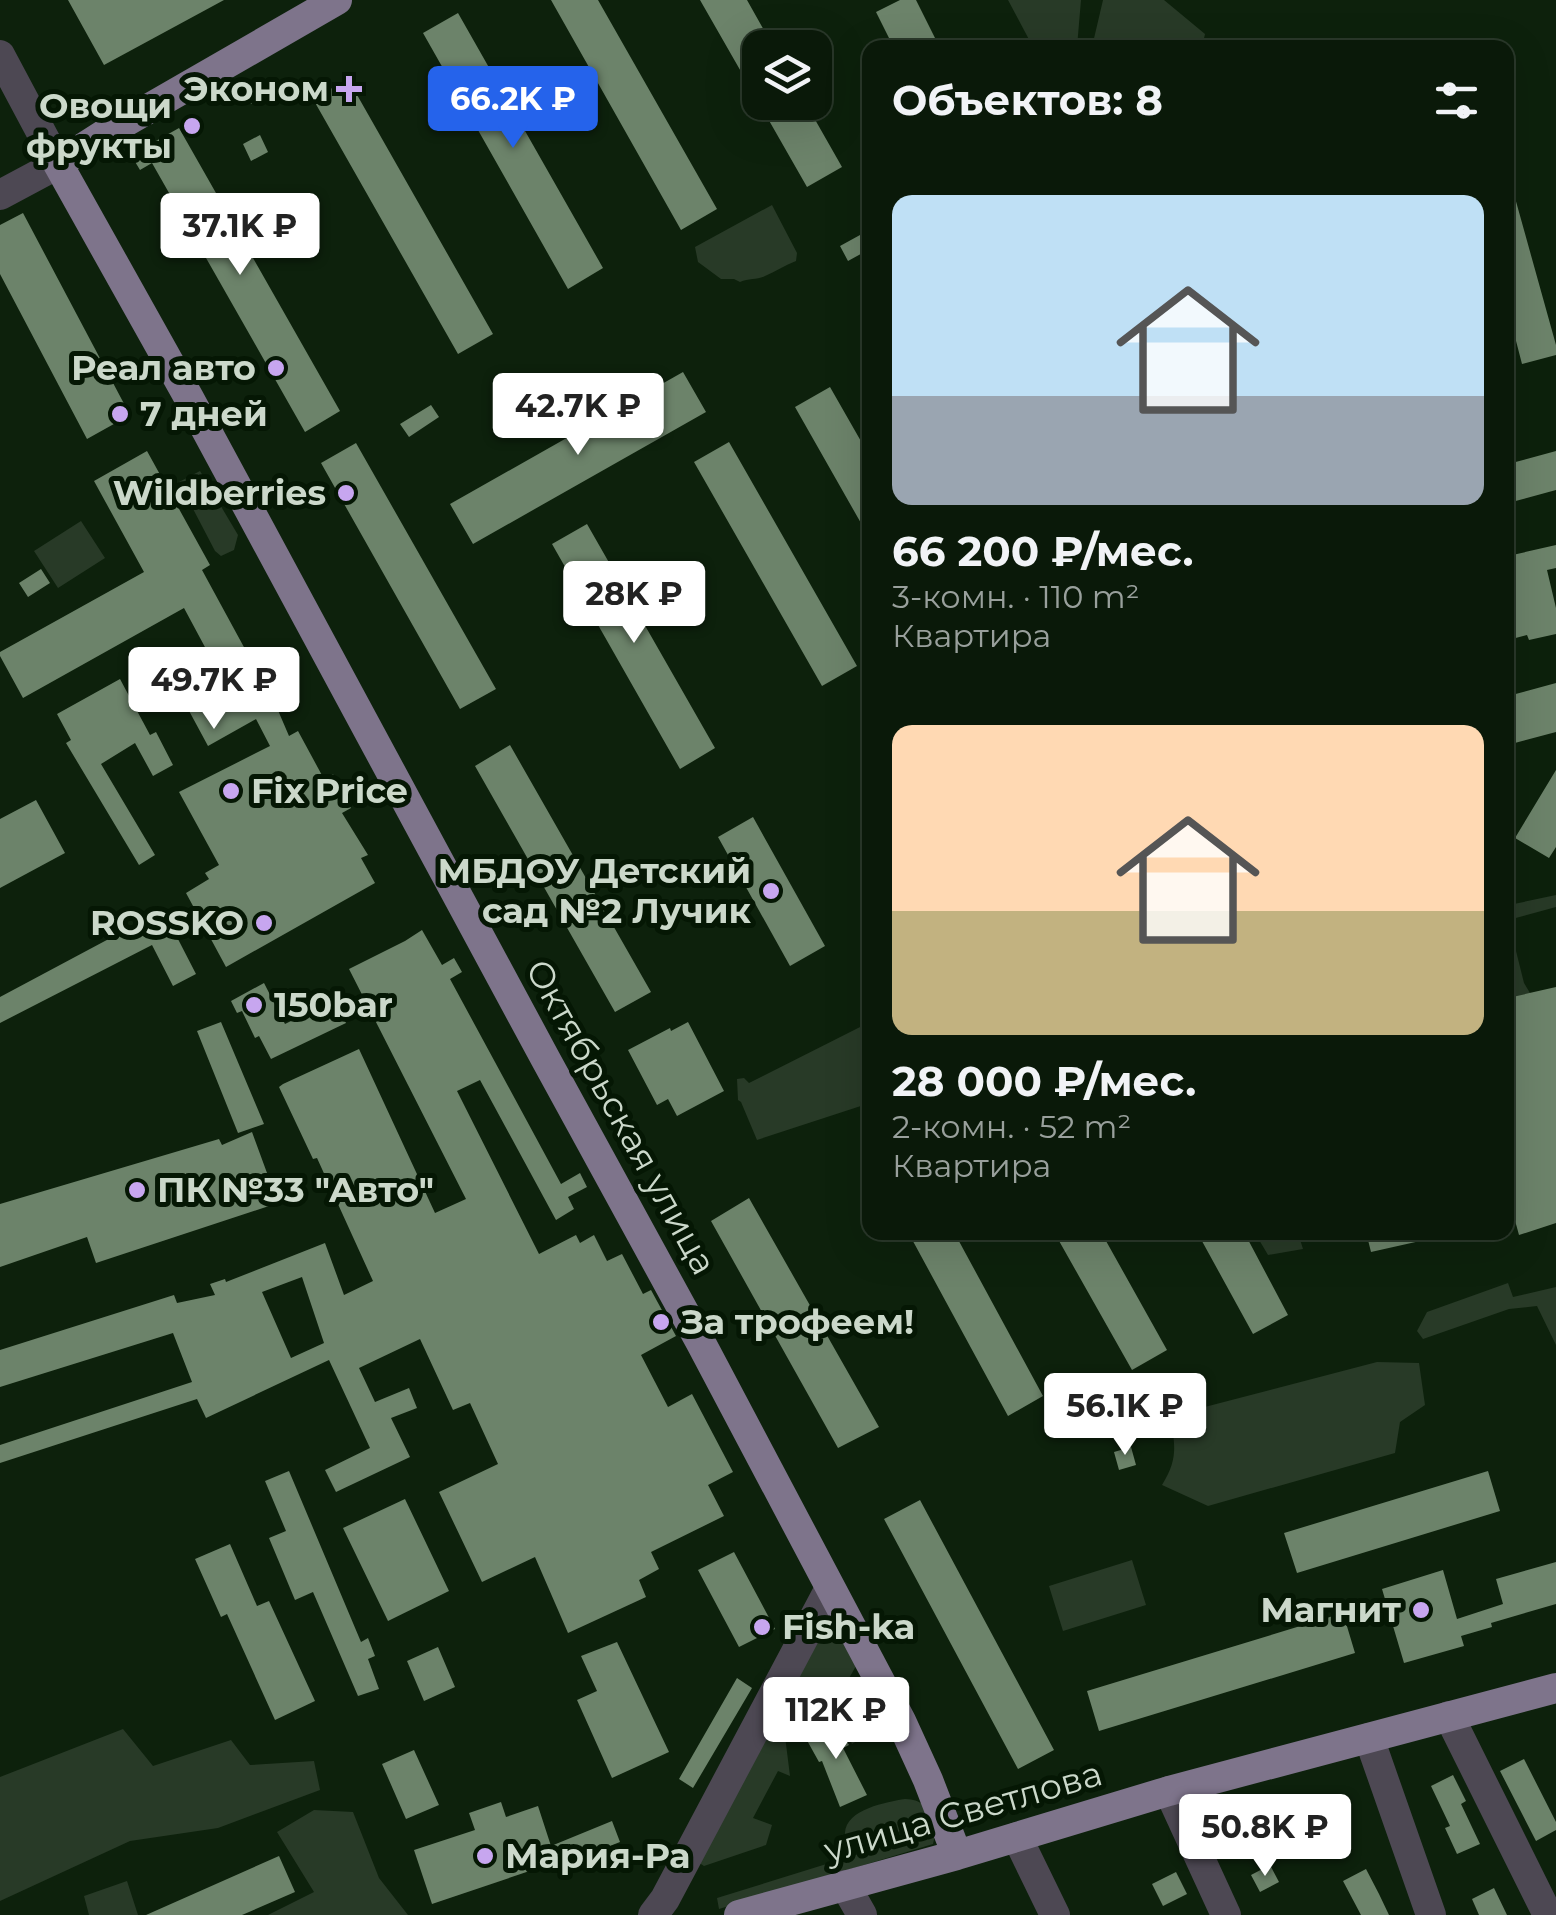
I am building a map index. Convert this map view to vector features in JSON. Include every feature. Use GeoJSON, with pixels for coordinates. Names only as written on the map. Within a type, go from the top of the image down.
{"type":"FeatureCollection","features":[{"type":"Feature","properties":{"kind":"main road"},"geometry":{"type":"LineString","coordinates":[[58,164],[337,0]]}},
{"type":"Feature","properties":{"kind":"main road","name":"Октябрьская улица"},"geometry":{"type":"LineString","coordinates":[[58,164],[710,1359],[907,1735],[957,1855]]}},
{"type":"Feature","properties":{"kind":"main road","name":"улица Светлова"},"geometry":{"type":"LineString","coordinates":[[739,1915],[1169,1791],[1556,1688]]}},
{"type":"Feature","properties":{"kind":"street","name":"Октябрьская улица"},"geometry":{"type":"LineString","coordinates":[[0,55],[58,164]]}},
{"type":"Feature","properties":{"kind":"street"},"geometry":{"type":"LineString","coordinates":[[0,195],[58,164]]}},
{"type":"Feature","properties":{"kind":"street"},"geometry":{"type":"LineString","coordinates":[[653,1915],[665,1900],[830,1588]]}},
{"type":"Feature","properties":{"kind":"street"},"geometry":{"type":"LineString","coordinates":[[1449,1716],[1548,1915]]}},
{"type":"Feature","properties":{"kind":"street"},"geometry":{"type":"LineString","coordinates":[[1369,1738],[1431,1915]]}},
{"type":"Feature","properties":{"kind":"street"},"geometry":{"type":"LineString","coordinates":[[1169,1791],[1226,1915]]}},
{"type":"Feature","properties":{"kind":"street"},"geometry":{"type":"LineString","coordinates":[[1017,1837],[1055,1915]]}},
{"type":"Feature","properties":{"kind":"street"},"geometry":{"type":"LineString","coordinates":[[845,1885],[862,1915]]}},
{"type":"Feature","properties":{"kind":"green space"},"geometry":{"type":"Polygon","coordinates":[[[1008,0],[1081,0],[1078,40],[1029,40],[1008,0]]]}},
{"type":"Feature","properties":{"kind":"green space"},"geometry":{"type":"Polygon","coordinates":[[[1103,0],[1164,0],[1205,34],[1204,40],[1094,40],[1103,0]]]}},
{"type":"Feature","properties":{"kind":"green space"},"geometry":{"type":"Polygon","coordinates":[[[772,205],[797,253],[796,261],[762,277],[740,282],[721,279],[698,262],[695,247],[772,205]]]}},
{"type":"Feature","properties":{"kind":"green space"},"geometry":{"type":"Polygon","coordinates":[[[200,471],[238,535],[234,550],[221,556],[179,482],[200,471]]]}},
{"type":"Feature","properties":{"kind":"green space"},"geometry":{"type":"Polygon","coordinates":[[[81,521],[105,558],[58,588],[34,551],[81,521]]]}},
{"type":"Feature","properties":{"kind":"green space"},"geometry":{"type":"Polygon","coordinates":[[[1556,895],[1556,907],[1514,918],[1514,904],[1556,895]]]}},
{"type":"Feature","properties":{"kind":"green space"},"geometry":{"type":"Polygon","coordinates":[[[1514,947],[1524,983],[1533,998],[1556,992],[1547,1064],[1514,1070],[1514,947]]]}},
{"type":"Feature","properties":{"kind":"green space"},"geometry":{"type":"Polygon","coordinates":[[[862,1026],[862,1106],[757,1140],[738,1100],[737,1079],[744,1078],[749,1083],[862,1026]]]}},
{"type":"Feature","properties":{"kind":"green space"},"geometry":{"type":"Polygon","coordinates":[[[1259,1240],[1300,1240],[1303,1249],[1268,1255],[1259,1240]]]}},
{"type":"Feature","properties":{"kind":"green space"},"geometry":{"type":"Polygon","coordinates":[[[1508,1283],[1513,1297],[1556,1287],[1556,1345],[1537,1306],[1509,1309],[1423,1339],[1417,1331],[1427,1312],[1508,1283]]]}},
{"type":"Feature","properties":{"kind":"green space"},"geometry":{"type":"Polygon","coordinates":[[[1377,1362],[1419,1363],[1425,1405],[1400,1422],[1395,1453],[1208,1506],[1162,1485],[1174,1453],[1171,1419],[1377,1362]]]}},
{"type":"Feature","properties":{"kind":"green space"},"geometry":{"type":"Polygon","coordinates":[[[1132,1560],[1146,1605],[1063,1631],[1049,1586],[1132,1560]]]}},
{"type":"Feature","properties":{"kind":"green space"},"geometry":{"type":"Polygon","coordinates":[[[837,1625],[856,1666],[848,1680],[783,1720],[790,1776],[778,1771],[753,1818],[772,1825],[766,1845],[704,1866],[693,1859],[818,1632],[837,1625]]]}},
{"type":"Feature","properties":{"kind":"green space"},"geometry":{"type":"Polygon","coordinates":[[[864,1694],[872,1698],[882,1721],[852,1744],[834,1704],[864,1694]]]}},
{"type":"Feature","properties":{"kind":"green space"},"geometry":{"type":"Polygon","coordinates":[[[123,1729],[153,1766],[231,1740],[250,1765],[314,1761],[320,1790],[218,1828],[130,1841],[0,1901],[0,1777],[123,1729]]]}},
{"type":"Feature","properties":{"kind":"green space"},"geometry":{"type":"Polygon","coordinates":[[[905,1799],[922,1804],[933,1820],[848,1849],[845,1833],[852,1818],[869,1808],[905,1799]]]}},
{"type":"Feature","properties":{"kind":"green space"},"geometry":{"type":"Polygon","coordinates":[[[314,1810],[353,1812],[379,1878],[408,1915],[268,1915],[314,1892],[277,1832],[314,1810]]]}},
{"type":"Feature","properties":{"kind":"green space"},"geometry":{"type":"Polygon","coordinates":[[[936,1830],[933,1844],[719,1909],[717,1898],[936,1830]]]}},
{"type":"Feature","properties":{"kind":"green space"},"geometry":{"type":"Polygon","coordinates":[[[127,1881],[138,1915],[89,1915],[84,1896],[127,1881]]]}},
{"type":"Feature","properties":{"kind":"building"},"geometry":{"type":"Polygon","coordinates":[[[68,0],[224,0],[104,65],[68,0]]]}},
{"type":"Feature","properties":{"kind":"building"},"geometry":{"type":"Polygon","coordinates":[[[551,0],[598,0],[717,209],[681,230],[551,0]]]}},
{"type":"Feature","properties":{"kind":"building"},"geometry":{"type":"Polygon","coordinates":[[[700,0],[747,0],[764,30],[742,30],[742,73],[700,0]]]}},
{"type":"Feature","properties":{"kind":"building"},"geometry":{"type":"Polygon","coordinates":[[[900,0],[916,0],[936,40],[890,40],[876,12],[900,0]]]}},
{"type":"Feature","properties":{"kind":"building"},"geometry":{"type":"Polygon","coordinates":[[[458,13],[603,268],[568,289],[423,33],[458,13]]]}},
{"type":"Feature","properties":{"kind":"building"},"geometry":{"type":"Polygon","coordinates":[[[264,79],[272,93],[251,104],[244,90],[264,79]]]}},
{"type":"Feature","properties":{"kind":"building"},"geometry":{"type":"Polygon","coordinates":[[[348,79],[493,334],[458,354],[313,99],[348,79]]]}},
{"type":"Feature","properties":{"kind":"building"},"geometry":{"type":"Polygon","coordinates":[[[769,120],[815,120],[842,167],[807,187],[769,120]]]}},
{"type":"Feature","properties":{"kind":"building"},"geometry":{"type":"Polygon","coordinates":[[[179,128],[340,411],[305,432],[152,163],[140,170],[131,155],[179,128]]]}},
{"type":"Feature","properties":{"kind":"building"},"geometry":{"type":"Polygon","coordinates":[[[260,135],[268,152],[251,161],[243,144],[260,135]]]}},
{"type":"Feature","properties":{"kind":"building"},"geometry":{"type":"Polygon","coordinates":[[[1514,194],[1556,345],[1556,355],[1522,364],[1514,333],[1514,194]]]}},
{"type":"Feature","properties":{"kind":"building"},"geometry":{"type":"Polygon","coordinates":[[[23,213],[130,415],[87,439],[0,274],[0,225],[23,213]]]}},
{"type":"Feature","properties":{"kind":"building"},"geometry":{"type":"Polygon","coordinates":[[[860,235],[862,253],[848,261],[840,246],[860,235]]]}},
{"type":"Feature","properties":{"kind":"building"},"geometry":{"type":"Polygon","coordinates":[[[683,372],[706,412],[473,544],[450,504],[683,372]]]}},
{"type":"Feature","properties":{"kind":"building"},"geometry":{"type":"Polygon","coordinates":[[[830,387],[862,443],[862,525],[795,407],[830,387]]]}},
{"type":"Feature","properties":{"kind":"building"},"geometry":{"type":"Polygon","coordinates":[[[431,405],[439,417],[409,437],[400,424],[431,405]]]}},
{"type":"Feature","properties":{"kind":"building"},"geometry":{"type":"Polygon","coordinates":[[[729,442],[857,666],[822,686],[694,462],[729,442]]]}},
{"type":"Feature","properties":{"kind":"building"},"geometry":{"type":"Polygon","coordinates":[[[356,443],[496,689],[460,709],[321,463],[356,443]]]}},
{"type":"Feature","properties":{"kind":"building"},"geometry":{"type":"Polygon","coordinates":[[[147,451],[210,565],[202,570],[289,736],[298,731],[324,779],[333,774],[351,808],[342,813],[368,855],[361,858],[375,883],[226,967],[186,893],[209,879],[205,873],[219,865],[179,792],[270,746],[256,719],[208,746],[167,670],[206,649],[184,608],[23,698],[0,656],[0,652],[144,572],[94,481],[147,451]]]}},
{"type":"Feature","properties":{"kind":"building"},"geometry":{"type":"Polygon","coordinates":[[[1556,451],[1556,490],[1514,501],[1514,462],[1556,451]]]}},
{"type":"Feature","properties":{"kind":"building"},"geometry":{"type":"Polygon","coordinates":[[[587,524],[715,748],[680,769],[552,544],[587,524]]]}},
{"type":"Feature","properties":{"kind":"building"},"geometry":{"type":"Polygon","coordinates":[[[1556,545],[1556,568],[1547,570],[1556,608],[1556,634],[1529,640],[1527,635],[1514,638],[1514,555],[1556,545]]]}},
{"type":"Feature","properties":{"kind":"building"},"geometry":{"type":"Polygon","coordinates":[[[41,569],[50,583],[28,597],[19,583],[41,569]]]}},
{"type":"Feature","properties":{"kind":"building"},"geometry":{"type":"Polygon","coordinates":[[[120,679],[150,735],[156,732],[173,765],[153,776],[135,743],[101,764],[155,855],[139,865],[66,743],[71,740],[57,714],[120,679]]]}},
{"type":"Feature","properties":{"kind":"building"},"geometry":{"type":"Polygon","coordinates":[[[1556,683],[1556,732],[1514,743],[1514,694],[1556,683]]]}},
{"type":"Feature","properties":{"kind":"building"},"geometry":{"type":"Polygon","coordinates":[[[510,745],[651,992],[615,1012],[475,766],[510,745]]]}},
{"type":"Feature","properties":{"kind":"building"},"geometry":{"type":"Polygon","coordinates":[[[1556,770],[1556,847],[1549,858],[1515,838],[1556,770]]]}},
{"type":"Feature","properties":{"kind":"building"},"geometry":{"type":"Polygon","coordinates":[[[36,800],[65,853],[0,888],[0,819],[36,800]]]}},
{"type":"Feature","properties":{"kind":"building","name":"МБДОУ Детский сад №2 Лучик"},"geometry":{"type":"Polygon","coordinates":[[[753,817],[825,946],[790,966],[718,837],[753,817]]]}},
{"type":"Feature","properties":{"kind":"building"},"geometry":{"type":"Polygon","coordinates":[[[163,910],[196,974],[173,986],[152,945],[0,1023],[0,997],[163,910]]]}},
{"type":"Feature","properties":{"kind":"building"},"geometry":{"type":"Polygon","coordinates":[[[422,930],[442,965],[454,958],[462,972],[450,979],[561,1184],[580,1173],[587,1187],[568,1197],[574,1209],[556,1220],[480,1080],[457,1091],[539,1254],[576,1235],[580,1243],[594,1235],[607,1261],[622,1254],[643,1294],[651,1290],[676,1336],[641,1355],[668,1407],[692,1394],[733,1472],[708,1485],[724,1516],[651,1552],[659,1569],[639,1580],[646,1597],[568,1633],[535,1557],[482,1582],[439,1492],[498,1464],[470,1403],[453,1410],[420,1339],[359,1368],[375,1402],[409,1388],[417,1408],[391,1418],[410,1457],[336,1492],[325,1470],[370,1448],[329,1360],[206,1418],[197,1399],[0,1463],[0,1445],[192,1382],[173,1333],[0,1387],[0,1350],[174,1295],[177,1303],[215,1295],[210,1284],[225,1279],[226,1282],[325,1243],[344,1295],[373,1281],[317,1158],[313,1159],[279,1087],[283,1084],[359,1049],[435,1213],[466,1199],[349,969],[422,930]],[[302,1277],[262,1292],[291,1358],[324,1343],[302,1277]]]}},
{"type":"Feature","properties":{"kind":"building"},"geometry":{"type":"Polygon","coordinates":[[[264,983],[285,1024],[335,999],[346,1023],[271,1059],[242,1011],[237,1013],[231,1001],[264,983]]]}},
{"type":"Feature","properties":{"kind":"building"},"geometry":{"type":"Polygon","coordinates":[[[1556,987],[1556,1223],[1519,1235],[1514,1217],[1514,997],[1556,987]]]}},
{"type":"Feature","properties":{"kind":"building"},"geometry":{"type":"Polygon","coordinates":[[[221,1022],[264,1124],[238,1133],[197,1031],[221,1022]]]}},
{"type":"Feature","properties":{"kind":"building"},"geometry":{"type":"Polygon","coordinates":[[[688,1022],[724,1091],[677,1116],[668,1099],[657,1105],[628,1050],[688,1022]]]}},
{"type":"Feature","properties":{"kind":"building","name":"ПК №33 \"Авто\""},"geometry":{"type":"Polygon","coordinates":[[[252,1132],[278,1203],[96,1263],[87,1237],[0,1267],[0,1204],[219,1139],[222,1145],[252,1132]]]}},
{"type":"Feature","properties":{"kind":"building"},"geometry":{"type":"Polygon","coordinates":[[[749,1198],[879,1427],[838,1448],[711,1221],[749,1198]]]}},
{"type":"Feature","properties":{"kind":"building"},"geometry":{"type":"Polygon","coordinates":[[[912,1240],[958,1240],[1043,1396],[1008,1416],[912,1240]]]}},
{"type":"Feature","properties":{"kind":"building"},"geometry":{"type":"Polygon","coordinates":[[[1059,1240],[1105,1240],[1167,1350],[1132,1370],[1059,1240]]]}},
{"type":"Feature","properties":{"kind":"building"},"geometry":{"type":"Polygon","coordinates":[[[1201,1240],[1248,1240],[1288,1315],[1253,1334],[1201,1240]]]}},
{"type":"Feature","properties":{"kind":"building"},"geometry":{"type":"Polygon","coordinates":[[[1368,1240],[1425,1240],[1371,1252],[1368,1240]]]}},
{"type":"Feature","properties":{"kind":"building"},"geometry":{"type":"Polygon","coordinates":[[[1131,1447],[1136,1465],[1119,1470],[1114,1452],[1131,1447]]]}},
{"type":"Feature","properties":{"kind":"building"},"geometry":{"type":"Polygon","coordinates":[[[289,1471],[361,1642],[368,1638],[375,1656],[368,1659],[379,1689],[358,1696],[313,1592],[295,1600],[269,1538],[286,1531],[265,1481],[289,1471]]]}},
{"type":"Feature","properties":{"kind":"building"},"geometry":{"type":"Polygon","coordinates":[[[1488,1471],[1500,1511],[1297,1573],[1284,1533],[1488,1471]]]}},
{"type":"Feature","properties":{"kind":"building"},"geometry":{"type":"Polygon","coordinates":[[[405,1499],[449,1591],[388,1621],[343,1528],[405,1499]]]}},
{"type":"Feature","properties":{"kind":"building"},"geometry":{"type":"Polygon","coordinates":[[[920,1500],[1054,1750],[1018,1769],[884,1519],[920,1500]]]}},
{"type":"Feature","properties":{"kind":"building"},"geometry":{"type":"Polygon","coordinates":[[[230,1544],[257,1606],[269,1601],[315,1701],[275,1720],[227,1614],[221,1617],[195,1559],[230,1544]]]}},
{"type":"Feature","properties":{"kind":"building"},"geometry":{"type":"Polygon","coordinates":[[[734,1552],[775,1629],[739,1647],[698,1570],[734,1552]]]}},
{"type":"Feature","properties":{"kind":"building","name":"Магнит"},"geometry":{"type":"Polygon","coordinates":[[[1556,1562],[1556,1604],[1461,1636],[1464,1646],[1404,1663],[1382,1589],[1443,1570],[1457,1619],[1503,1604],[1496,1579],[1556,1562]]]}},
{"type":"Feature","properties":{"kind":"building"},"geometry":{"type":"Polygon","coordinates":[[[1343,1613],[1355,1653],[1099,1731],[1087,1691],[1343,1613]]]}},
{"type":"Feature","properties":{"kind":"building"},"geometry":{"type":"Polygon","coordinates":[[[617,1642],[669,1752],[612,1778],[577,1700],[597,1691],[581,1656],[617,1642]]]}},
{"type":"Feature","properties":{"kind":"building"},"geometry":{"type":"Polygon","coordinates":[[[438,1647],[455,1687],[424,1701],[407,1661],[438,1647]]]}},
{"type":"Feature","properties":{"kind":"building"},"geometry":{"type":"Polygon","coordinates":[[[737,1678],[752,1688],[693,1788],[679,1779],[737,1678]]]}},
{"type":"Feature","properties":{"kind":"building"},"geometry":{"type":"Polygon","coordinates":[[[833,1719],[849,1745],[843,1748],[867,1795],[840,1807],[822,1761],[819,1762],[804,1735],[833,1719]]]}},
{"type":"Feature","properties":{"kind":"building"},"geometry":{"type":"Polygon","coordinates":[[[414,1750],[439,1805],[406,1819],[382,1764],[414,1750]]]}},
{"type":"Feature","properties":{"kind":"building"},"geometry":{"type":"Polygon","coordinates":[[[1524,1759],[1556,1822],[1556,1830],[1536,1841],[1500,1771],[1524,1759]]]}},
{"type":"Feature","properties":{"kind":"building"},"geometry":{"type":"Polygon","coordinates":[[[1453,1775],[1466,1801],[1461,1804],[1480,1844],[1457,1854],[1445,1828],[1450,1826],[1431,1786],[1453,1775]]]}},
{"type":"Feature","properties":{"kind":"building","name":"Мария-Ра"},"geometry":{"type":"Polygon","coordinates":[[[501,1802],[506,1817],[538,1806],[551,1846],[612,1821],[620,1842],[572,1861],[571,1857],[432,1904],[414,1850],[475,1830],[469,1813],[501,1802]]]}},
{"type":"Feature","properties":{"kind":"building"},"geometry":{"type":"Polygon","coordinates":[[[279,1856],[295,1892],[242,1915],[146,1915],[279,1856]]]}},
{"type":"Feature","properties":{"kind":"building"},"geometry":{"type":"Polygon","coordinates":[[[1270,1865],[1279,1882],[1260,1892],[1251,1875],[1270,1865]]]}},
{"type":"Feature","properties":{"kind":"building"},"geometry":{"type":"Polygon","coordinates":[[[1366,1869],[1389,1915],[1361,1915],[1343,1881],[1366,1869]]]}},
{"type":"Feature","properties":{"kind":"building"},"geometry":{"type":"Polygon","coordinates":[[[1176,1872],[1187,1894],[1163,1906],[1152,1884],[1176,1872]]]}},
{"type":"Feature","properties":{"kind":"building"},"geometry":{"type":"Polygon","coordinates":[[[1494,1888],[1507,1915],[1479,1915],[1472,1899],[1494,1888]]]}},
{"type":"Feature","properties":{"kind":"place","name":"Эконом"},"geometry":{"type":"Point","coordinates":[349,89]}},
{"type":"Feature","properties":{"kind":"place","name":"Овощи фрукты"},"geometry":{"type":"Point","coordinates":[192,126]}},
{"type":"Feature","properties":{"kind":"place","name":"Реал авто"},"geometry":{"type":"Point","coordinates":[276,368]}},
{"type":"Feature","properties":{"kind":"place","name":"7 дней"},"geometry":{"type":"Point","coordinates":[120,414]}},
{"type":"Feature","properties":{"kind":"place","name":"Wildberries"},"geometry":{"type":"Point","coordinates":[346,493]}},
{"type":"Feature","properties":{"kind":"place","name":"Fix Price"},"geometry":{"type":"Point","coordinates":[231,791]}},
{"type":"Feature","properties":{"kind":"place","name":"МБДОУ Детский сад №2 Лучик"},"geometry":{"type":"Point","coordinates":[771,891]}},
{"type":"Feature","properties":{"kind":"place","name":"ROSSKO"},"geometry":{"type":"Point","coordinates":[264,923]}},
{"type":"Feature","properties":{"kind":"place","name":"150bar"},"geometry":{"type":"Point","coordinates":[254,1005]}},
{"type":"Feature","properties":{"kind":"place","name":"ПК №33 \"Авто\""},"geometry":{"type":"Point","coordinates":[137,1190]}},
{"type":"Feature","properties":{"kind":"place","name":"За трофеем!"},"geometry":{"type":"Point","coordinates":[661,1322]}},
{"type":"Feature","properties":{"kind":"place","name":"Магнит"},"geometry":{"type":"Point","coordinates":[1421,1610]}},
{"type":"Feature","properties":{"kind":"place","name":"Fish-ka"},"geometry":{"type":"Point","coordinates":[762,1627]}},
{"type":"Feature","properties":{"kind":"place","name":"Мария-Ра"},"geometry":{"type":"Point","coordinates":[485,1856]}}]}
